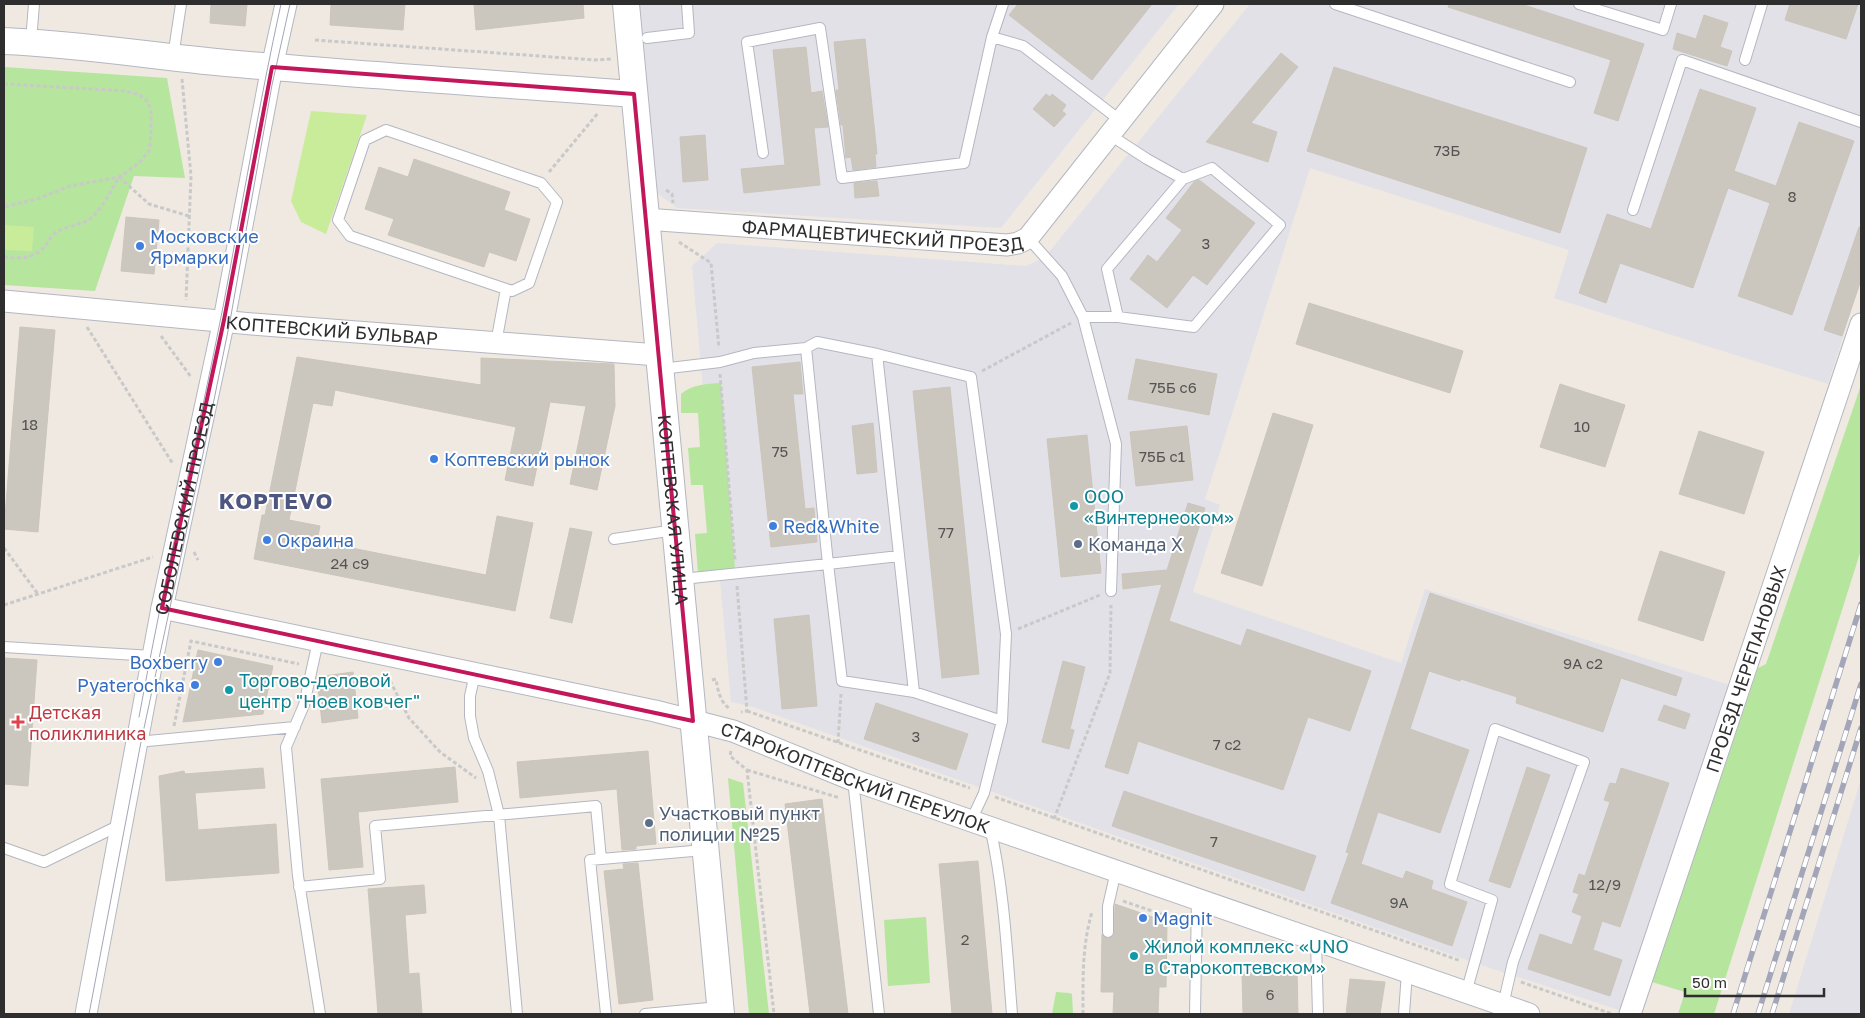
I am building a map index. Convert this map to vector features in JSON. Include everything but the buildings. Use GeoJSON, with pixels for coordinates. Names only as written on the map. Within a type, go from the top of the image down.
{"type":"FeatureCollection","features":[{"type":"Feature","properties":{"kind":"street","name":"СОБОЛЕВСКИЙ ПРОЕЗД"},"geometry":{"type":"LineString","coordinates":[[86,1014],[162,608],[224,320],[272,67],[286,4]]}},
{"type":"Feature","properties":{"kind":"street","name":"КОПТЕВСКАЯ УЛИЦА"},"geometry":{"type":"LineString","coordinates":[[626,4],[720,1010]]}},
{"type":"Feature","properties":{"kind":"street","name":"ФАРМАЦЕВТИЧЕСКИЙ ПРОЕЗД"},"geometry":{"type":"LineString","coordinates":[[645,219],[1007,245],[1018,243],[1028,238],[1213,4]]}},
{"type":"Feature","properties":{"kind":"street"},"geometry":{"type":"LineString","coordinates":[[4,41],[31,42],[177,68],[272,67],[634,94]]}},
{"type":"Feature","properties":{"kind":"street","name":"КОПТЕВСКИЙ БУЛЬВАР"},"geometry":{"type":"LineString","coordinates":[[4,301],[496,343],[659,362]]}},
{"type":"Feature","properties":{"kind":"street","name":"ПРОЕЗД ЧЕРЕПАНОВЫХ"},"geometry":{"type":"LineString","coordinates":[[1630,1014],[1861,324]]}},
{"type":"Feature","properties":{"kind":"street","name":"СТАРОКОПТЕВСКИЙ ПЕРЕУЛОК"},"geometry":{"type":"LineString","coordinates":[[162,608],[655,711],[733,731],[853,780],[1530,1014]]}},
{"type":"Feature","properties":{"kind":"lane"},"geometry":{"type":"LineString","coordinates":[[31,42],[34,4]]}},
{"type":"Feature","properties":{"kind":"lane"},"geometry":{"type":"LineString","coordinates":[[177,68],[180,4]]}},
{"type":"Feature","properties":{"kind":"lane"},"geometry":{"type":"LineString","coordinates":[[647,38],[689,33],[687,4]]}},
{"type":"Feature","properties":{"kind":"lane"},"geometry":{"type":"LineString","coordinates":[[763,153],[747,42],[820,28],[842,178],[964,162],[992,37],[1003,4]]}},
{"type":"Feature","properties":{"kind":"lane"},"geometry":{"type":"LineString","coordinates":[[1335,4],[1570,82]]}},
{"type":"Feature","properties":{"kind":"lane"},"geometry":{"type":"LineString","coordinates":[[1579,4],[1663,30],[1671,4]]}},
{"type":"Feature","properties":{"kind":"lane"},"geometry":{"type":"LineString","coordinates":[[1745,60],[1762,4]]}},
{"type":"Feature","properties":{"kind":"lane"},"geometry":{"type":"LineString","coordinates":[[992,37],[1023,46],[1116,128],[1147,159],[1182,180]]}},
{"type":"Feature","properties":{"kind":"lane"},"geometry":{"type":"LineString","coordinates":[[1633,210],[1682,60],[1861,122]]}},
{"type":"Feature","properties":{"kind":"lane"},"geometry":{"type":"LineString","coordinates":[[386,130],[540,183],[557,202],[529,283],[512,291],[506,289],[350,236],[338,220],[365,140],[386,130]]}},
{"type":"Feature","properties":{"kind":"lane"},"geometry":{"type":"LineString","coordinates":[[1083,317],[1118,317],[1194,327],[1280,226],[1212,168],[1182,180],[1107,269],[1118,317]]}},
{"type":"Feature","properties":{"kind":"lane"},"geometry":{"type":"LineString","coordinates":[[1028,238],[1062,276],[1083,317],[1116,444],[1111,590]]}},
{"type":"Feature","properties":{"kind":"lane"},"geometry":{"type":"LineString","coordinates":[[496,343],[506,289]]}},
{"type":"Feature","properties":{"kind":"lane"},"geometry":{"type":"LineString","coordinates":[[659,362],[720,362],[754,353],[806,348],[817,342],[877,354],[971,377],[1006,634],[1002,721],[984,793],[980,824],[995,851],[1012,1014]]}},
{"type":"Feature","properties":{"kind":"lane"},"geometry":{"type":"LineString","coordinates":[[806,348],[842,681],[914,692],[1002,721]]}},
{"type":"Feature","properties":{"kind":"lane"},"geometry":{"type":"LineString","coordinates":[[877,354],[914,692]]}},
{"type":"Feature","properties":{"kind":"lane"},"geometry":{"type":"LineString","coordinates":[[614,539],[675,530]]}},
{"type":"Feature","properties":{"kind":"lane"},"geometry":{"type":"LineString","coordinates":[[679,580],[899,556]]}},
{"type":"Feature","properties":{"kind":"lane"},"geometry":{"type":"LineString","coordinates":[[318,641],[304,706],[286,747],[299,886],[320,1014]]}},
{"type":"Feature","properties":{"kind":"lane"},"geometry":{"type":"LineString","coordinates":[[4,647],[153,656]]}},
{"type":"Feature","properties":{"kind":"lane"},"geometry":{"type":"LineString","coordinates":[[475,674],[470,696],[470,716],[474,738],[490,782],[499,815],[517,1014]]}},
{"type":"Feature","properties":{"kind":"lane"},"geometry":{"type":"LineString","coordinates":[[137,742],[294,727]]}},
{"type":"Feature","properties":{"kind":"lane"},"geometry":{"type":"LineString","coordinates":[[1466,992],[1492,900],[1450,884],[1495,729],[1584,762],[1513,962],[1502,1005]]}},
{"type":"Feature","properties":{"kind":"lane"},"geometry":{"type":"LineString","coordinates":[[853,780],[879,1014]]}},
{"type":"Feature","properties":{"kind":"lane"},"geometry":{"type":"LineString","coordinates":[[299,886],[380,879],[375,826],[596,806],[601,859]]}},
{"type":"Feature","properties":{"kind":"lane"},"geometry":{"type":"LineString","coordinates":[[4,848],[44,862],[122,824]]}},
{"type":"Feature","properties":{"kind":"lane"},"geometry":{"type":"LineString","coordinates":[[606,1014],[590,860],[705,850]]}},
{"type":"Feature","properties":{"kind":"lane"},"geometry":{"type":"LineString","coordinates":[[1108,932],[1108,906],[1116,872]]}},
{"type":"Feature","properties":{"kind":"lane"},"geometry":{"type":"LineString","coordinates":[[1195,1014],[1197,899]]}},
{"type":"Feature","properties":{"kind":"lane"},"geometry":{"type":"LineString","coordinates":[[1316,940],[1318,1014]]}},
{"type":"Feature","properties":{"kind":"lane"},"geometry":{"type":"LineString","coordinates":[[1404,1014],[1407,972]]}},
{"type":"Feature","properties":{"kind":"lane"},"geometry":{"type":"LineString","coordinates":[[645,1014],[720,1010]]}},
{"type":"Feature","properties":{"kind":"path"},"geometry":{"type":"LineString","coordinates":[[315,40],[595,60],[630,57]]}},
{"type":"Feature","properties":{"kind":"path"},"geometry":{"type":"LineString","coordinates":[[177,68],[191,176],[186,304]]}},
{"type":"Feature","properties":{"kind":"path"},"geometry":{"type":"LineString","coordinates":[[4,84],[126,91],[140,94],[147,101],[151,111],[149,152],[138,164],[119,177],[70,186],[40,198],[4,208]]}},
{"type":"Feature","properties":{"kind":"path"},"geometry":{"type":"LineString","coordinates":[[540,183],[600,110]]}},
{"type":"Feature","properties":{"kind":"path"},"geometry":{"type":"LineString","coordinates":[[119,177],[149,204],[189,216]]}},
{"type":"Feature","properties":{"kind":"path"},"geometry":{"type":"LineString","coordinates":[[4,257],[20,258],[33,256],[42,250],[52,235],[64,227],[86,222],[102,206],[119,177]]}},
{"type":"Feature","properties":{"kind":"path"},"geometry":{"type":"LineString","coordinates":[[666,189],[672,194],[676,240],[711,263],[746,711]]}},
{"type":"Feature","properties":{"kind":"path"},"geometry":{"type":"LineString","coordinates":[[971,377],[1083,317]]}},
{"type":"Feature","properties":{"kind":"path"},"geometry":{"type":"LineString","coordinates":[[83,320],[174,466]]}},
{"type":"Feature","properties":{"kind":"path"},"geometry":{"type":"LineString","coordinates":[[159,333],[192,378]]}},
{"type":"Feature","properties":{"kind":"path"},"geometry":{"type":"LineString","coordinates":[[4,548],[38,594]]}},
{"type":"Feature","properties":{"kind":"path"},"geometry":{"type":"LineString","coordinates":[[4,605],[156,556]]}},
{"type":"Feature","properties":{"kind":"path"},"geometry":{"type":"LineString","coordinates":[[1006,634],[1111,590],[1110,673],[1054,818]]}},
{"type":"Feature","properties":{"kind":"path"},"geometry":{"type":"LineString","coordinates":[[171,739],[191,641],[312,666]]}},
{"type":"Feature","properties":{"kind":"path"},"geometry":{"type":"LineString","coordinates":[[384,670],[410,718],[440,752],[472,777],[490,782]]}},
{"type":"Feature","properties":{"kind":"path"},"geometry":{"type":"LineString","coordinates":[[838,743],[842,681]]}},
{"type":"Feature","properties":{"kind":"path"},"geometry":{"type":"LineString","coordinates":[[774,1014],[747,770],[730,756],[736,714],[746,711],[1474,966]]}},
{"type":"Feature","properties":{"kind":"path"},"geometry":{"type":"LineString","coordinates":[[1083,1014],[1086,932],[1096,900],[1101,894],[1196,926]]}},
{"type":"Feature","properties":{"kind":"path"},"geometry":{"type":"LineString","coordinates":[[1510,978],[1614,1014]]}},
{"type":"Feature","properties":{"kind":"highlighted area"},"geometry":{"type":"Polygon","coordinates":[[[272,67],[634,94],[693,721],[162,608],[224,320],[272,67]]]}},
{"type":"Feature","properties":{"kind":"shaded area"},"geometry":{"type":"Polygon","coordinates":[[[637,4],[1179,4],[1001,228],[677,208],[653,190],[637,4]]]}},
{"type":"Feature","properties":{"kind":"shaded area"},"geometry":{"type":"Polygon","coordinates":[[[1250,4],[1861,4],[1861,279],[1828,384],[1554,298],[1569,250],[1310,168],[1205,499],[1220,505],[1193,592],[1401,663],[1425,589],[1730,685],[1622,1011],[1475,963],[750,706],[731,702],[692,266],[717,243],[1026,266],[1045,257],[1250,4]]]}},
{"type":"Feature","properties":{"kind":"shaded area"},"geometry":{"type":"Polygon","coordinates":[[[1861,779],[1861,1014],[1789,1014],[1861,779]]]}},
{"type":"Feature","properties":{"kind":"green space"},"geometry":{"type":"Polygon","coordinates":[[[4,67],[167,78],[185,178],[134,176],[95,291],[4,285],[4,67]]]}},
{"type":"Feature","properties":{"kind":"green space"},"geometry":{"type":"Polygon","coordinates":[[[311,111],[367,115],[326,234],[301,222],[291,201],[311,111]]]}},
{"type":"Feature","properties":{"kind":"green space"},"geometry":{"type":"Polygon","coordinates":[[[4,225],[34,227],[32,251],[4,250],[4,225]]]}},
{"type":"Feature","properties":{"kind":"green space"},"geometry":{"type":"Polygon","coordinates":[[[721,383],[735,569],[698,573],[695,534],[707,533],[703,485],[691,485],[688,448],[700,447],[698,413],[681,413],[681,394],[695,386],[721,383]]]}},
{"type":"Feature","properties":{"kind":"green space"},"geometry":{"type":"Polygon","coordinates":[[[1861,385],[1861,550],[1714,1014],[1678,1014],[1685,992],[1652,982],[1758,668],[1766,664],[1861,385]]]}},
{"type":"Feature","properties":{"kind":"green space"},"geometry":{"type":"Polygon","coordinates":[[[728,778],[743,783],[769,1014],[749,1014],[728,778]]]}},
{"type":"Feature","properties":{"kind":"green space"},"geometry":{"type":"Polygon","coordinates":[[[926,917],[930,983],[888,986],[884,920],[926,917]]]}},
{"type":"Feature","properties":{"kind":"green space"},"geometry":{"type":"Polygon","coordinates":[[[1056,992],[1072,994],[1073,1014],[1052,1014],[1056,992]]]}},
{"type":"Feature","properties":{"kind":"tram line"},"geometry":{"type":"LineString","coordinates":[[139,717],[223,307],[281,4]]}},
{"type":"Feature","properties":{"kind":"tram line"},"geometry":{"type":"LineString","coordinates":[[89,1014],[141,742],[230,321],[272,85],[290,4]]}},
{"type":"Feature","properties":{"kind":"railway"},"geometry":{"type":"LineString","coordinates":[[1733,1014],[1861,604]]}},
{"type":"Feature","properties":{"kind":"railway"},"geometry":{"type":"LineString","coordinates":[[1758,1014],[1861,684]]}},
{"type":"Feature","properties":{"kind":"railway"},"geometry":{"type":"LineString","coordinates":[[1772,1014],[1861,728]]}},
{"type":"Feature","properties":{"kind":"place","name":"Московские Ярмарки"},"geometry":{"type":"Point","coordinates":[140,246]}},
{"type":"Feature","properties":{"kind":"place","name":"Коптевский рынок"},"geometry":{"type":"Point","coordinates":[434,459]}},
{"type":"Feature","properties":{"kind":"place","name":"ООО «Винтернеоком»"},"geometry":{"type":"Point","coordinates":[1074,506]}},
{"type":"Feature","properties":{"kind":"place","name":"Red&White"},"geometry":{"type":"Point","coordinates":[773,526]}},
{"type":"Feature","properties":{"kind":"place","name":"Окраина"},"geometry":{"type":"Point","coordinates":[267,540]}},
{"type":"Feature","properties":{"kind":"place","name":"Команда Х"},"geometry":{"type":"Point","coordinates":[1078,544]}},
{"type":"Feature","properties":{"kind":"place","name":"Boxberry"},"geometry":{"type":"Point","coordinates":[218,662]}},
{"type":"Feature","properties":{"kind":"place","name":"Pyaterochka"},"geometry":{"type":"Point","coordinates":[195,685]}},
{"type":"Feature","properties":{"kind":"place","name":"Торгово-деловой центр \"Ноев ковчег\""},"geometry":{"type":"Point","coordinates":[229,690]}},
{"type":"Feature","properties":{"kind":"place","name":"Детская поликлиника"},"geometry":{"type":"Point","coordinates":[18,722]}},
{"type":"Feature","properties":{"kind":"place","name":"Участковый пункт полиции №25"},"geometry":{"type":"Point","coordinates":[649,823]}},
{"type":"Feature","properties":{"kind":"place","name":"Magnit"},"geometry":{"type":"Point","coordinates":[1143,918]}},
{"type":"Feature","properties":{"kind":"place","name":"Жилой комплекс «UNO в Старокоптевском»"},"geometry":{"type":"Point","coordinates":[1134,956]}},
{"type":"Feature","properties":{"kind":"district","name":"KOPTEVO"},"geometry":{"type":"Point","coordinates":[276,500]}}]}
